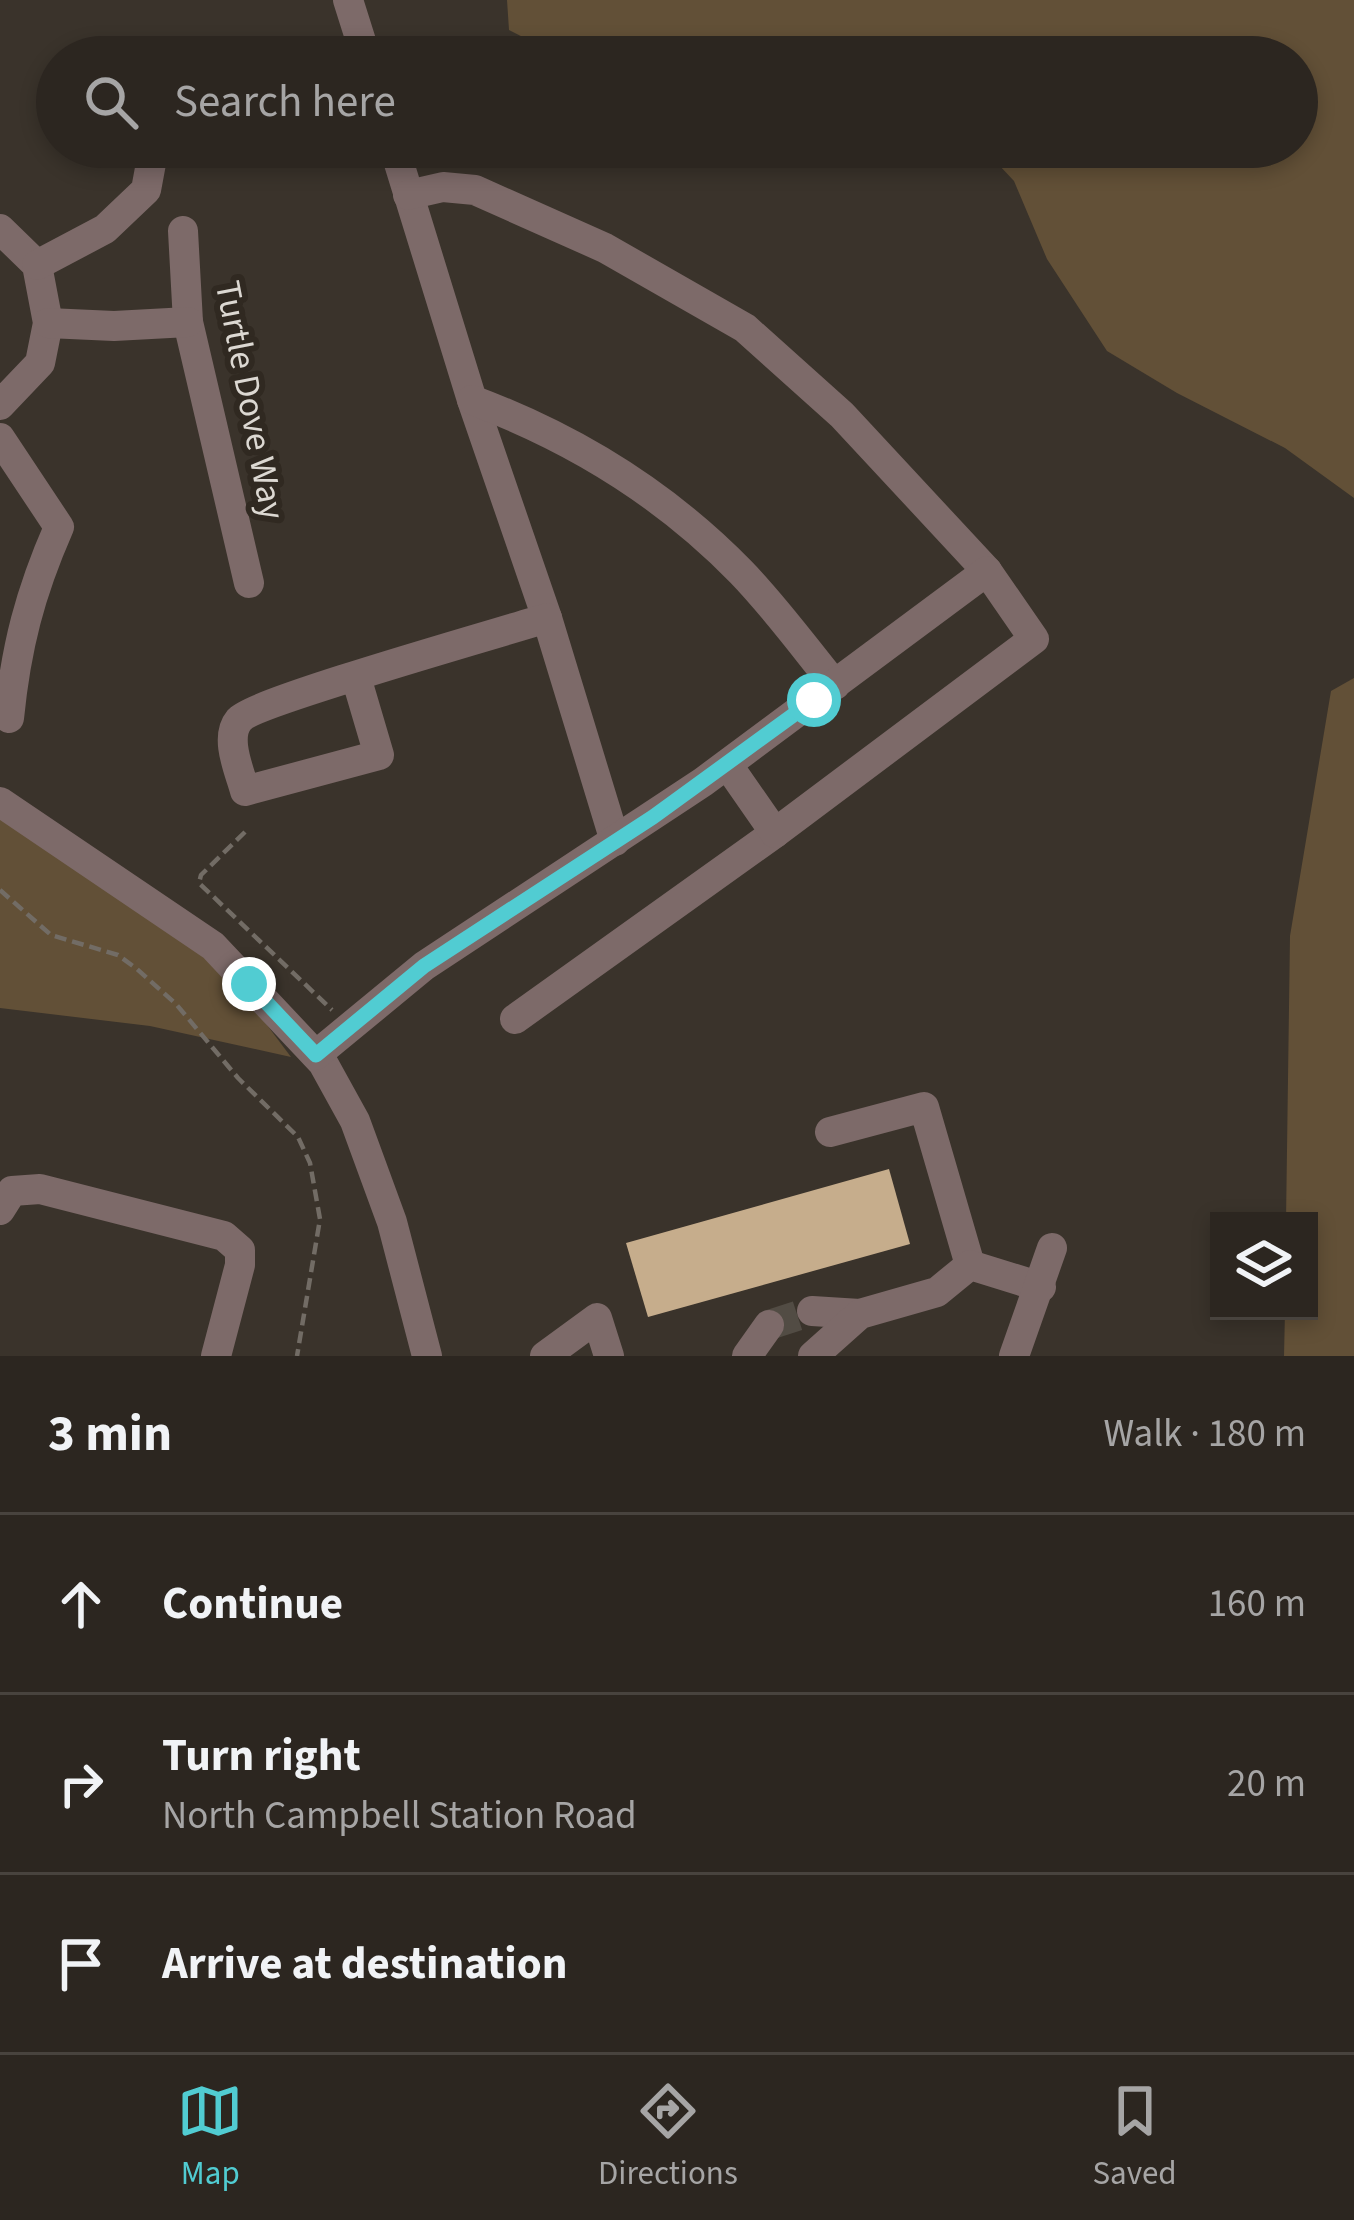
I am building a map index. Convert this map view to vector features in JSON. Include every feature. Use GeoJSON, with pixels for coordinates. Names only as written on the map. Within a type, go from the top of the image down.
{"type":"FeatureCollection","features":[{"type":"Feature","properties":{"kind":"street"},"geometry":{"type":"LineString","coordinates":[[348,0],[359,36]]}},
{"type":"Feature","properties":{"kind":"street"},"geometry":{"type":"LineString","coordinates":[[37,265],[105,229],[146,190],[150,168]]}},
{"type":"Feature","properties":{"kind":"street"},"geometry":{"type":"LineString","coordinates":[[400,168],[615,842]]}},
{"type":"Feature","properties":{"kind":"street"},"geometry":{"type":"LineString","coordinates":[[408,195],[443,187],[475,190],[605,248],[745,328],[842,415],[987,571],[1034,639],[515,1019]]}},
{"type":"Feature","properties":{"kind":"street"},"geometry":{"type":"LineString","coordinates":[[0,230],[37,265],[48,323],[40,363],[0,405]]}},
{"type":"Feature","properties":{"kind":"street","name":"Turtle Dove Way"},"geometry":{"type":"LineString","coordinates":[[182,231],[188,322],[249,583]]}},
{"type":"Feature","properties":{"kind":"street"},"geometry":{"type":"LineString","coordinates":[[48,323],[188,322]]}},
{"type":"Feature","properties":{"kind":"street"},"geometry":{"type":"LineString","coordinates":[[472,400],[534,423],[599,458],[661,500],[743,574],[835,685]]}},
{"type":"Feature","properties":{"kind":"street"},"geometry":{"type":"LineString","coordinates":[[0,438],[58,527],[35,579],[16,650],[9,718]]}},
{"type":"Feature","properties":{"kind":"street"},"geometry":{"type":"LineString","coordinates":[[316,1055],[424,966],[727,764],[987,571]]}},
{"type":"Feature","properties":{"kind":"street"},"geometry":{"type":"LineString","coordinates":[[356,677],[379,754],[245,791],[232,743],[234,728],[249,711],[356,677],[547,618]]}},
{"type":"Feature","properties":{"kind":"street"},"geometry":{"type":"LineString","coordinates":[[727,764],[775,833]]}},
{"type":"Feature","properties":{"kind":"street"},"geometry":{"type":"LineString","coordinates":[[0,802],[213,946],[316,1055],[356,1120],[392,1222],[427,1356]]}},
{"type":"Feature","properties":{"kind":"street"},"geometry":{"type":"LineString","coordinates":[[830,1132],[924,1107],[970,1265]]}},
{"type":"Feature","properties":{"kind":"street"},"geometry":{"type":"LineString","coordinates":[[0,1210],[12,1191],[40,1189],[235,1242],[240,1265],[216,1356]]}},
{"type":"Feature","properties":{"kind":"street"},"geometry":{"type":"LineString","coordinates":[[1014,1356],[1052,1248]]}},
{"type":"Feature","properties":{"kind":"street"},"geometry":{"type":"LineString","coordinates":[[970,1265],[1040,1287]]}},
{"type":"Feature","properties":{"kind":"street"},"geometry":{"type":"LineString","coordinates":[[812,1311],[860,1314],[937,1292],[970,1265]]}},
{"type":"Feature","properties":{"kind":"street"},"geometry":{"type":"LineString","coordinates":[[813,1356],[860,1314]]}},
{"type":"Feature","properties":{"kind":"street"},"geometry":{"type":"LineString","coordinates":[[545,1356],[597,1318],[609,1356]]}},
{"type":"Feature","properties":{"kind":"street"},"geometry":{"type":"LineString","coordinates":[[747,1356],[769,1324]]}},
{"type":"Feature","properties":{"kind":"path"},"geometry":{"type":"LineString","coordinates":[[245,832],[199,883],[318,992],[347,1028]]}},
{"type":"Feature","properties":{"kind":"path"},"geometry":{"type":"LineString","coordinates":[[0,890],[38,928],[118,955],[137,969],[176,1004],[238,1078],[298,1137],[310,1163],[320,1219],[298,1356]]}},
{"type":"Feature","properties":{"kind":"shaded area"},"geometry":{"type":"Polygon","coordinates":[[[507,0],[1354,0],[1354,498],[1285,448],[1107,351],[1047,259],[1014,181],[1002,168],[1318,168],[1318,36],[521,36],[509,30],[507,0]]]}},
{"type":"Feature","properties":{"kind":"shaded area"},"geometry":{"type":"Polygon","coordinates":[[[1354,678],[1354,1356],[1284,1356],[1285,1320],[1318,1320],[1318,1212],[1286,1212],[1290,936],[1331,691],[1354,678]]]}},
{"type":"Feature","properties":{"kind":"shaded area"},"geometry":{"type":"Polygon","coordinates":[[[0,819],[196,947],[237,985],[291,1057],[150,1026],[0,1008],[0,819]]]}},
{"type":"Feature","properties":{"kind":"building"},"geometry":{"type":"Polygon","coordinates":[[[889,1169],[910,1244],[648,1317],[626,1243],[889,1169]]]}},
{"type":"Feature","properties":{"kind":"tunnel"},"geometry":{"type":"LineString","coordinates":[[769,1325],[812,1311]]}},
{"type":"Feature","properties":{"kind":"route"},"geometry":{"type":"LineString","coordinates":[[249,984],[316,1055],[424,966],[653,817],[814,700]]}}]}
